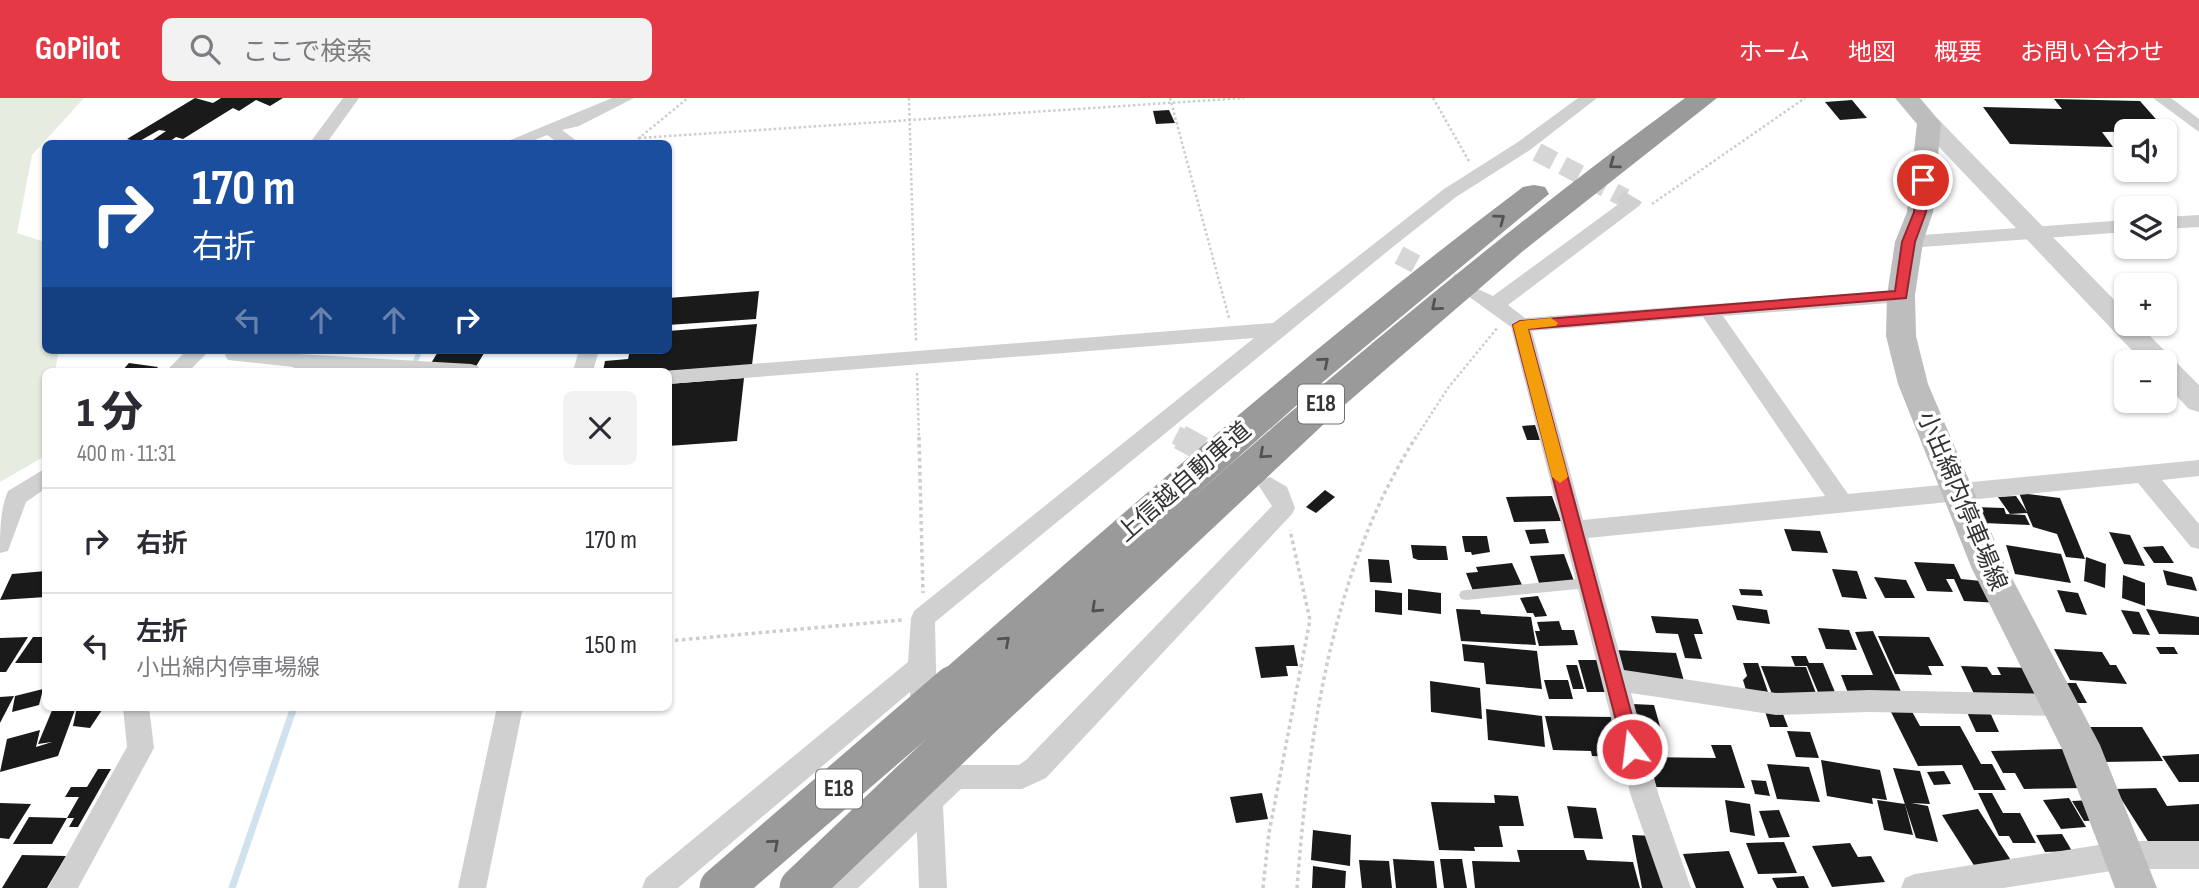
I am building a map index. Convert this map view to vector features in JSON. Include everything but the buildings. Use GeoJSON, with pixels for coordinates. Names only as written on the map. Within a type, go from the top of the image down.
{"type":"FeatureCollection","features":[{"type":"Feature","properties":{"kind":"highway","name":"上信越自動車道"},"geometry":{"type":"LineString","coordinates":[[722,888],[949,693],[1196,514],[1518,238],[1686,102]]}},
{"type":"Feature","properties":{"kind":"highway","name":"上信越自動車道"},"geometry":{"type":"LineString","coordinates":[[801,888],[949,693]]}},
{"type":"Feature","properties":{"kind":"main road"},"geometry":{"type":"LineString","coordinates":[[1908,98],[1929,123]]}},
{"type":"Feature","properties":{"kind":"main road","name":"小出綿内停車場線"},"geometry":{"type":"LineString","coordinates":[[1929,123],[1920,212],[1909,242],[1901,295],[1900,336],[1913,384],[1989,569],[2080,745],[2136,888]]}},
{"type":"Feature","properties":{"kind":"street"},"geometry":{"type":"LineString","coordinates":[[320,140],[351,98]]}},
{"type":"Feature","properties":{"kind":"street"},"geometry":{"type":"LineString","coordinates":[[519,140],[548,128],[573,122],[626,98]]}},
{"type":"Feature","properties":{"kind":"street"},"geometry":{"type":"LineString","coordinates":[[933,888],[930,798],[949,693],[923,618],[1169,429],[1275,330],[1391,250],[1476,176],[1531,149],[1589,98]]}},
{"type":"Feature","properties":{"kind":"street"},"geometry":{"type":"LineString","coordinates":[[2161,98],[2199,127]]}},
{"type":"Feature","properties":{"kind":"street"},"geometry":{"type":"LineString","coordinates":[[1929,123],[2032,233],[2148,350]]}},
{"type":"Feature","properties":{"kind":"street"},"geometry":{"type":"LineString","coordinates":[[548,128],[567,140]]}},
{"type":"Feature","properties":{"kind":"street"},"geometry":{"type":"LineString","coordinates":[[1501,310],[1633,202],[1625,198]]}},
{"type":"Feature","properties":{"kind":"street"},"geometry":{"type":"LineString","coordinates":[[2177,222],[2199,221]]}},
{"type":"Feature","properties":{"kind":"street"},"geometry":{"type":"LineString","coordinates":[[1909,242],[2114,227]]}},
{"type":"Feature","properties":{"kind":"street"},"geometry":{"type":"LineString","coordinates":[[1501,310],[1708,309],[1901,295]]}},
{"type":"Feature","properties":{"kind":"street"},"geometry":{"type":"LineString","coordinates":[[1708,309],[1843,504]]}},
{"type":"Feature","properties":{"kind":"street"},"geometry":{"type":"LineString","coordinates":[[1501,310],[1574,530],[1645,796],[1677,888]]}},
{"type":"Feature","properties":{"kind":"street"},"geometry":{"type":"LineString","coordinates":[[672,377],[1275,330]]}},
{"type":"Feature","properties":{"kind":"street"},"geometry":{"type":"LineString","coordinates":[[179,368],[195,354]]}},
{"type":"Feature","properties":{"kind":"street"},"geometry":{"type":"LineString","coordinates":[[235,355],[306,366],[372,368]]}},
{"type":"Feature","properties":{"kind":"street"},"geometry":{"type":"LineString","coordinates":[[2177,380],[2199,402]]}},
{"type":"Feature","properties":{"kind":"street"},"geometry":{"type":"LineString","coordinates":[[1574,530],[2199,468]]}},
{"type":"Feature","properties":{"kind":"street"},"geometry":{"type":"LineString","coordinates":[[2144,474],[2199,540]]}},
{"type":"Feature","properties":{"kind":"street"},"geometry":{"type":"LineString","coordinates":[[0,544],[16,497],[42,479]]}},
{"type":"Feature","properties":{"kind":"street"},"geometry":{"type":"LineString","coordinates":[[837,888],[955,777],[1022,777],[1036,769],[1277,497]]}},
{"type":"Feature","properties":{"kind":"street"},"geometry":{"type":"LineString","coordinates":[[1614,679],[1776,704],[1869,701],[2059,705]]}},
{"type":"Feature","properties":{"kind":"street"},"geometry":{"type":"LineString","coordinates":[[656,888],[949,693]]}},
{"type":"Feature","properties":{"kind":"street"},"geometry":{"type":"LineString","coordinates":[[62,888],[141,748],[136,711]]}},
{"type":"Feature","properties":{"kind":"street"},"geometry":{"type":"LineString","coordinates":[[471,888],[509,711]]}},
{"type":"Feature","properties":{"kind":"street"},"geometry":{"type":"LineString","coordinates":[[1915,888],[2124,855],[2199,855]]}},
{"type":"Feature","properties":{"kind":"lane"},"geometry":{"type":"LineString","coordinates":[[1465,595],[1588,583]]}},
{"type":"Feature","properties":{"kind":"path"},"geometry":{"type":"LineString","coordinates":[[639,138],[688,98]]}},
{"type":"Feature","properties":{"kind":"path"},"geometry":{"type":"LineString","coordinates":[[672,641],[923,618],[909,98]]}},
{"type":"Feature","properties":{"kind":"path"},"geometry":{"type":"LineString","coordinates":[[639,138],[1171,100],[1244,98]]}},
{"type":"Feature","properties":{"kind":"path"},"geometry":{"type":"LineString","coordinates":[[1433,98],[1476,176]]}},
{"type":"Feature","properties":{"kind":"path"},"geometry":{"type":"LineString","coordinates":[[1648,207],[1805,98]]}},
{"type":"Feature","properties":{"kind":"path"},"geometry":{"type":"LineString","coordinates":[[1171,100],[1235,333]]}},
{"type":"Feature","properties":{"kind":"path"},"geometry":{"type":"LineString","coordinates":[[1297,888],[1310,739],[1337,621],[1364,538],[1427,416],[1501,310]]}},
{"type":"Feature","properties":{"kind":"path"},"geometry":{"type":"LineString","coordinates":[[1263,888],[1269,833],[1310,620],[1277,497]]}},
{"type":"Feature","properties":{"kind":"shaded area"},"geometry":{"type":"Polygon","coordinates":[[[0,98],[84,98],[46,140],[42,140],[42,144],[32,155],[17,233],[42,241],[42,354],[58,354],[56,368],[42,368],[42,458],[0,482],[0,98]]]}},
{"type":"Feature","properties":{"kind":"waterway"},"geometry":{"type":"LineString","coordinates":[[414,365],[418,354]]}},
{"type":"Feature","properties":{"kind":"waterway"},"geometry":{"type":"LineString","coordinates":[[232,888],[293,711]]}},
{"type":"Feature","properties":{"kind":"tunnel"},"geometry":{"type":"LineString","coordinates":[[1537,152],[1625,198]]}},
{"type":"Feature","properties":{"kind":"tunnel"},"geometry":{"type":"LineString","coordinates":[[1399,255],[1475,295]]}},
{"type":"Feature","properties":{"kind":"tunnel"},"geometry":{"type":"LineString","coordinates":[[1176,435],[1180,437]]}},
{"type":"Feature","properties":{"kind":"tunnel"},"geometry":{"type":"LineString","coordinates":[[1180,437],[1184,439]]}},
{"type":"Feature","properties":{"kind":"tunnel"},"geometry":{"type":"LineString","coordinates":[[1180,437],[1258,480]]}},
{"type":"Feature","properties":{"kind":"slow traffic"},"geometry":{"type":"LineString","coordinates":[[1551,323],[1520,325],[1560,477]]}},
{"type":"Feature","properties":{"kind":"route"},"geometry":{"type":"LineString","coordinates":[[1632,749],[1520,325],[1901,295],[1909,242],[1920,212],[1923,180]]}}]}
